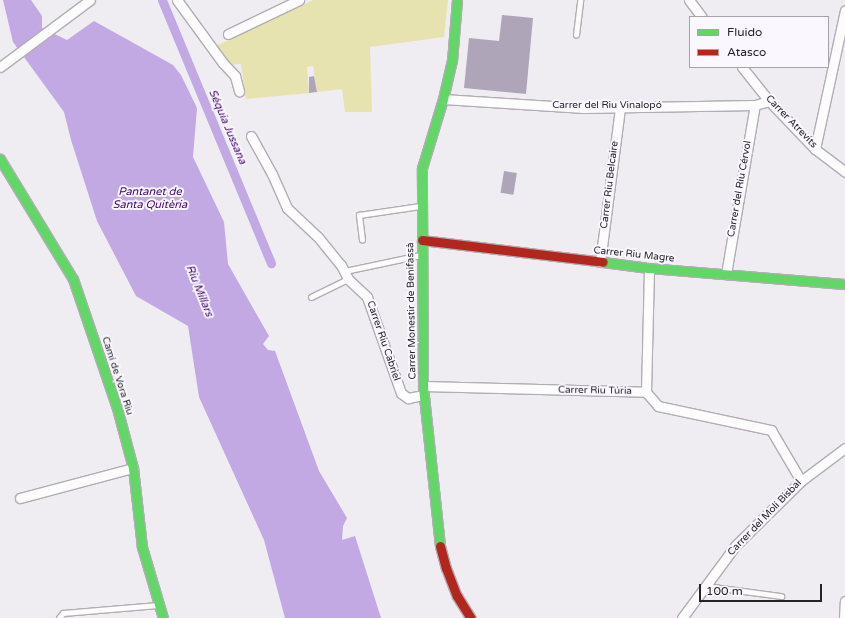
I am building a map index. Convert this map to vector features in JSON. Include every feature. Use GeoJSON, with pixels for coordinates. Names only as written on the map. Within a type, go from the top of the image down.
{"type":"FeatureCollection","features":[{"type":"Feature","properties":{"kind":"street"},"geometry":{"type":"LineString","coordinates":[[0,67],[90,0]]}},
{"type":"Feature","properties":{"kind":"street"},"geometry":{"type":"LineString","coordinates":[[177,0],[223,63],[235,76],[239,91]]}},
{"type":"Feature","properties":{"kind":"street"},"geometry":{"type":"LineString","coordinates":[[228,34],[299,0]]}},
{"type":"Feature","properties":{"kind":"street","name":"Carrer Monestir de Benifassà"},"geometry":{"type":"LineString","coordinates":[[458,0],[452,61],[444,99],[422,168],[421,206],[424,391],[439,540],[446,568],[454,589],[471,618]]}},
{"type":"Feature","properties":{"kind":"street"},"geometry":{"type":"LineString","coordinates":[[689,0],[701,16]]}},
{"type":"Feature","properties":{"kind":"street"},"geometry":{"type":"LineString","coordinates":[[815,149],[845,10]]}},
{"type":"Feature","properties":{"kind":"street","name":"Carrer Atrevits"},"geometry":{"type":"LineString","coordinates":[[743,68],[769,101],[815,149],[845,172]]}},
{"type":"Feature","properties":{"kind":"street","name":"Carrer del Riu Vinalopó"},"geometry":{"type":"LineString","coordinates":[[444,99],[584,108],[755,105],[769,101]]}},
{"type":"Feature","properties":{"kind":"street","name":"Carrer del Riu Cérvol"},"geometry":{"type":"LineString","coordinates":[[726,274],[755,105]]}},
{"type":"Feature","properties":{"kind":"street","name":"Carrer Riu Belcaire"},"geometry":{"type":"LineString","coordinates":[[600,262],[620,107]]}},
{"type":"Feature","properties":{"kind":"street","name":"Carrer Riu Cabriel"},"geometry":{"type":"LineString","coordinates":[[251,136],[272,174],[287,208],[318,237],[346,275],[364,293],[369,302],[401,393],[408,398],[424,391]]}},
{"type":"Feature","properties":{"kind":"street","name":"Camí de Vora Riu"},"geometry":{"type":"LineString","coordinates":[[0,159],[73,279],[117,408],[133,468],[142,547],[163,618]]}},
{"type":"Feature","properties":{"kind":"street","name":"Carrer Riu Magre"},"geometry":{"type":"LineString","coordinates":[[422,240],[649,268],[845,284]]}},
{"type":"Feature","properties":{"kind":"street"},"geometry":{"type":"LineString","coordinates":[[646,392],[649,268]]}},
{"type":"Feature","properties":{"kind":"street","name":"Carrer Riu Túria"},"geometry":{"type":"LineString","coordinates":[[424,391],[646,392],[658,406],[771,430],[800,481]]}},
{"type":"Feature","properties":{"kind":"street","name":"Carrer del Molí Bisbal"},"geometry":{"type":"LineString","coordinates":[[682,618],[735,546],[800,481],[845,448]]}},
{"type":"Feature","properties":{"kind":"street"},"geometry":{"type":"LineString","coordinates":[[20,498],[133,468]]}},
{"type":"Feature","properties":{"kind":"street"},"geometry":{"type":"LineString","coordinates":[[844,618],[845,601]]}},
{"type":"Feature","properties":{"kind":"lane"},"geometry":{"type":"LineString","coordinates":[[576,35],[580,0]]}},
{"type":"Feature","properties":{"kind":"lane"},"geometry":{"type":"LineString","coordinates":[[362,240],[359,215],[421,206]]}},
{"type":"Feature","properties":{"kind":"lane"},"geometry":{"type":"LineString","coordinates":[[311,296],[346,275],[422,254]]}},
{"type":"Feature","properties":{"kind":"lane"},"geometry":{"type":"LineString","coordinates":[[706,586],[781,596]]}},
{"type":"Feature","properties":{"kind":"lane"},"geometry":{"type":"LineString","coordinates":[[58,618],[63,613],[159,605]]}},
{"type":"Feature","properties":{"kind":"shaded area"},"geometry":{"type":"Polygon","coordinates":[[[313,0],[448,0],[444,37],[370,47],[372,112],[345,112],[342,89],[317,92],[313,66],[307,67],[309,93],[246,99],[241,64],[230,65],[216,46],[313,0]]]}},
{"type":"Feature","properties":{"kind":"water","name":"Pantanet de Santa Quitèria"},"geometry":{"type":"Polygon","coordinates":[[[3,0],[31,0],[42,16],[42,28],[67,40],[94,21],[173,65],[181,75],[197,108],[193,157],[224,222],[228,264],[269,336],[263,344],[268,350],[275,351],[319,471],[347,518],[343,526],[342,540],[355,536],[381,618],[285,618],[264,540],[199,397],[188,326],[136,296],[97,221],[71,140],[64,112],[13,42],[3,0]]]}},
{"type":"Feature","properties":{"kind":"building"},"geometry":{"type":"Polygon","coordinates":[[[502,15],[533,18],[526,94],[464,88],[469,38],[499,41],[502,15]]]}},
{"type":"Feature","properties":{"kind":"building"},"geometry":{"type":"Polygon","coordinates":[[[314,76],[317,92],[309,93],[309,77],[314,76]]]}},
{"type":"Feature","properties":{"kind":"building"},"geometry":{"type":"Polygon","coordinates":[[[504,171],[517,173],[513,195],[501,193],[504,171]]]}},
{"type":"Feature","properties":{"kind":"waterway","name":"Séquia Jussana"},"geometry":{"type":"LineString","coordinates":[[162,0],[271,263]]}},
{"type":"Feature","properties":{"kind":"traffic: fast"},"geometry":{"type":"LineString","coordinates":[[440,546],[423,386],[422,168],[443,99],[452,61],[457,0]]}},
{"type":"Feature","properties":{"kind":"traffic: fast"},"geometry":{"type":"LineString","coordinates":[[0,159],[73,279],[117,408],[133,468],[142,547],[163,618]]}},
{"type":"Feature","properties":{"kind":"traffic: fast"},"geometry":{"type":"LineString","coordinates":[[603,262],[649,268],[845,284]]}},
{"type":"Feature","properties":{"kind":"traffic: jam"},"geometry":{"type":"LineString","coordinates":[[422,240],[603,262]]}},
{"type":"Feature","properties":{"kind":"traffic: jam"},"geometry":{"type":"LineString","coordinates":[[440,546],[446,568],[457,596],[471,618]]}},
{"type":"Feature","properties":{"kind":"water label","name":"Riu Millars"},"geometry":{"type":"Point","coordinates":[199,291]}}]}
